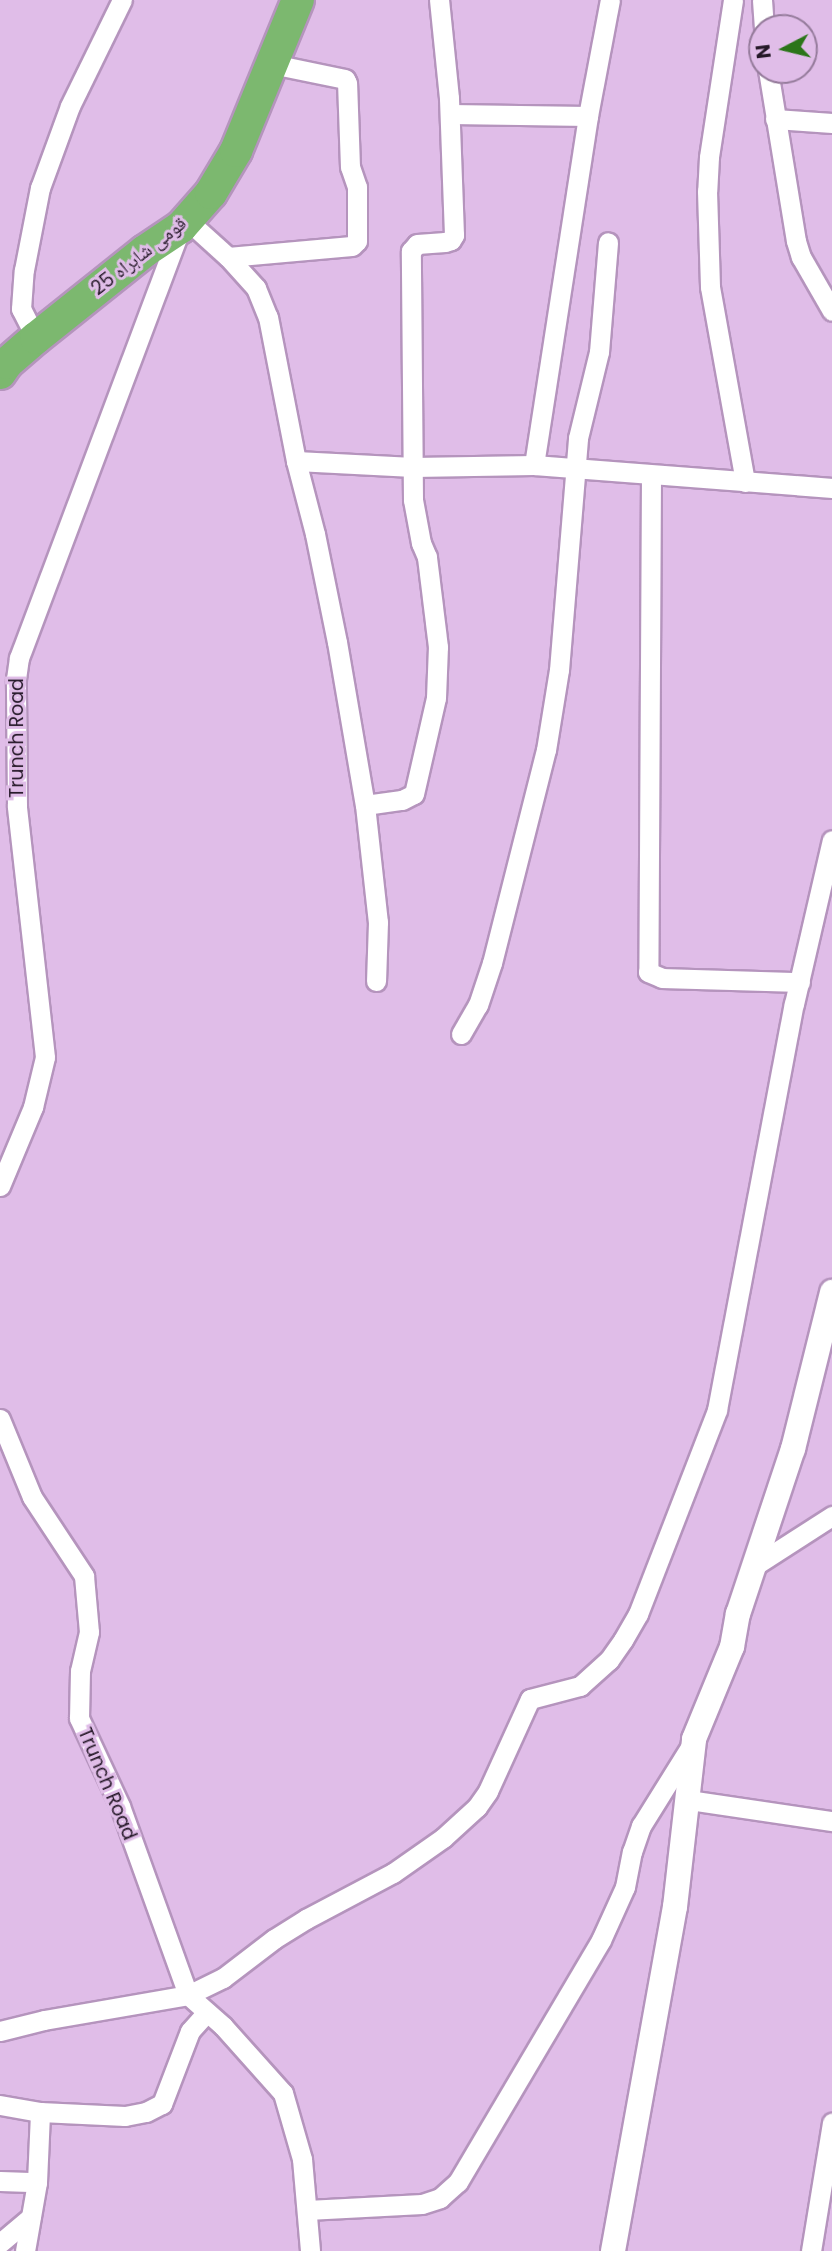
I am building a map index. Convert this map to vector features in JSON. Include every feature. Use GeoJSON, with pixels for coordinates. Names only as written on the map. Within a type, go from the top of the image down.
{"type":"FeatureCollection","features":[{"type":"Feature","properties":{"kind":"highway","name":"قومی شاہراہ 25"},"geometry":{"type":"LineString","coordinates":[[0,373],[7,363],[36,338],[184,223],[211,193],[236,151],[298,0]]}},
{"type":"Feature","properties":{"kind":"street"},"geometry":{"type":"LineString","coordinates":[[36,338],[21,309],[24,270],[40,188],[70,106],[122,0]]}},
{"type":"Feature","properties":{"kind":"street"},"geometry":{"type":"LineString","coordinates":[[365,805],[402,800],[414,794],[436,698],[438,647],[427,557],[421,543],[413,500],[411,251],[417,244],[445,242],[452,240],[454,235],[450,114],[439,0]]}},
{"type":"Feature","properties":{"kind":"street"},"geometry":{"type":"LineString","coordinates":[[534,465],[588,116],[610,0]]}},
{"type":"Feature","properties":{"kind":"street"},"geometry":{"type":"LineString","coordinates":[[733,0],[709,157],[707,191],[712,300],[745,482]]}},
{"type":"Feature","properties":{"kind":"street"},"geometry":{"type":"LineString","coordinates":[[229,257],[352,246],[357,241],[357,187],[349,167],[347,83],[345,79],[272,64]]}},
{"type":"Feature","properties":{"kind":"street"},"geometry":{"type":"LineString","coordinates":[[770,84],[796,241],[801,257],[832,311]]}},
{"type":"Feature","properties":{"kind":"street"},"geometry":{"type":"LineString","coordinates":[[450,114],[588,116]]}},
{"type":"Feature","properties":{"kind":"street"},"geometry":{"type":"LineString","coordinates":[[775,119],[832,122]]}},
{"type":"Feature","properties":{"kind":"street"},"geometry":{"type":"LineString","coordinates":[[184,223],[229,257],[256,288],[265,306],[296,461],[322,566],[365,805],[378,922],[376,981]]}},
{"type":"Feature","properties":{"kind":"street","name":"Trunch Road"},"geometry":{"type":"LineString","coordinates":[[0,1186],[33,1107],[45,1057],[17,806],[16,679],[19,658],[184,223]]}},
{"type":"Feature","properties":{"kind":"street"},"geometry":{"type":"LineString","coordinates":[[461,1034],[478,1004],[492,964],[545,750],[559,670],[575,470],[584,411],[599,352],[608,242]]}},
{"type":"Feature","properties":{"kind":"street"},"geometry":{"type":"LineString","coordinates":[[296,461],[414,467],[534,465],[832,488]]}},
{"type":"Feature","properties":{"kind":"street"},"geometry":{"type":"LineString","coordinates":[[651,475],[648,972],[662,978],[800,982]]}},
{"type":"Feature","properties":{"kind":"street"},"geometry":{"type":"LineString","coordinates":[[0,2031],[44,2020],[188,1995],[223,1978],[288,1929],[393,1873],[443,1838],[477,1808],[488,1791],[530,1699],[580,1686],[609,1660],[623,1640],[638,1614],[717,1410],[800,982],[832,840]]}},
{"type":"Feature","properties":{"kind":"street"},"geometry":{"type":"LineString","coordinates":[[307,2210],[422,2204],[440,2198],[458,2182],[601,1940],[625,1887],[641,1826],[694,1740],[732,1647],[738,1614],[793,1449],[827,1335],[832,1292]]}},
{"type":"Feature","properties":{"kind":"street","name":"Trunch Road"},"geometry":{"type":"LineString","coordinates":[[0,1419],[32,1497],[84,1576],[89,1632],[80,1671],[79,1718],[120,1806],[188,1995]]}},
{"type":"Feature","properties":{"kind":"street"},"geometry":{"type":"LineString","coordinates":[[754,1566],[832,1516]]}},
{"type":"Feature","properties":{"kind":"street"},"geometry":{"type":"LineString","coordinates":[[613,2251],[675,1907],[694,1740]]}},
{"type":"Feature","properties":{"kind":"street"},"geometry":{"type":"LineString","coordinates":[[689,1800],[832,1821]]}},
{"type":"Feature","properties":{"kind":"street"},"geometry":{"type":"LineString","coordinates":[[188,1995],[223,2026],[283,2092],[302,2158],[310,2251]]}},
{"type":"Feature","properties":{"kind":"street"},"geometry":{"type":"LineString","coordinates":[[0,2105],[40,2112],[125,2116],[146,2112],[162,2104],[190,2031],[207,2012]]}},
{"type":"Feature","properties":{"kind":"street"},"geometry":{"type":"LineString","coordinates":[[25,2251],[37,2182],[40,2112]]}},
{"type":"Feature","properties":{"kind":"street"},"geometry":{"type":"LineString","coordinates":[[811,2251],[823,2230],[832,2123]]}},
{"type":"Feature","properties":{"kind":"street"},"geometry":{"type":"LineString","coordinates":[[0,2181],[37,2182]]}},
{"type":"Feature","properties":{"kind":"street"},"geometry":{"type":"LineString","coordinates":[[0,2243],[31,2217]]}}]}
